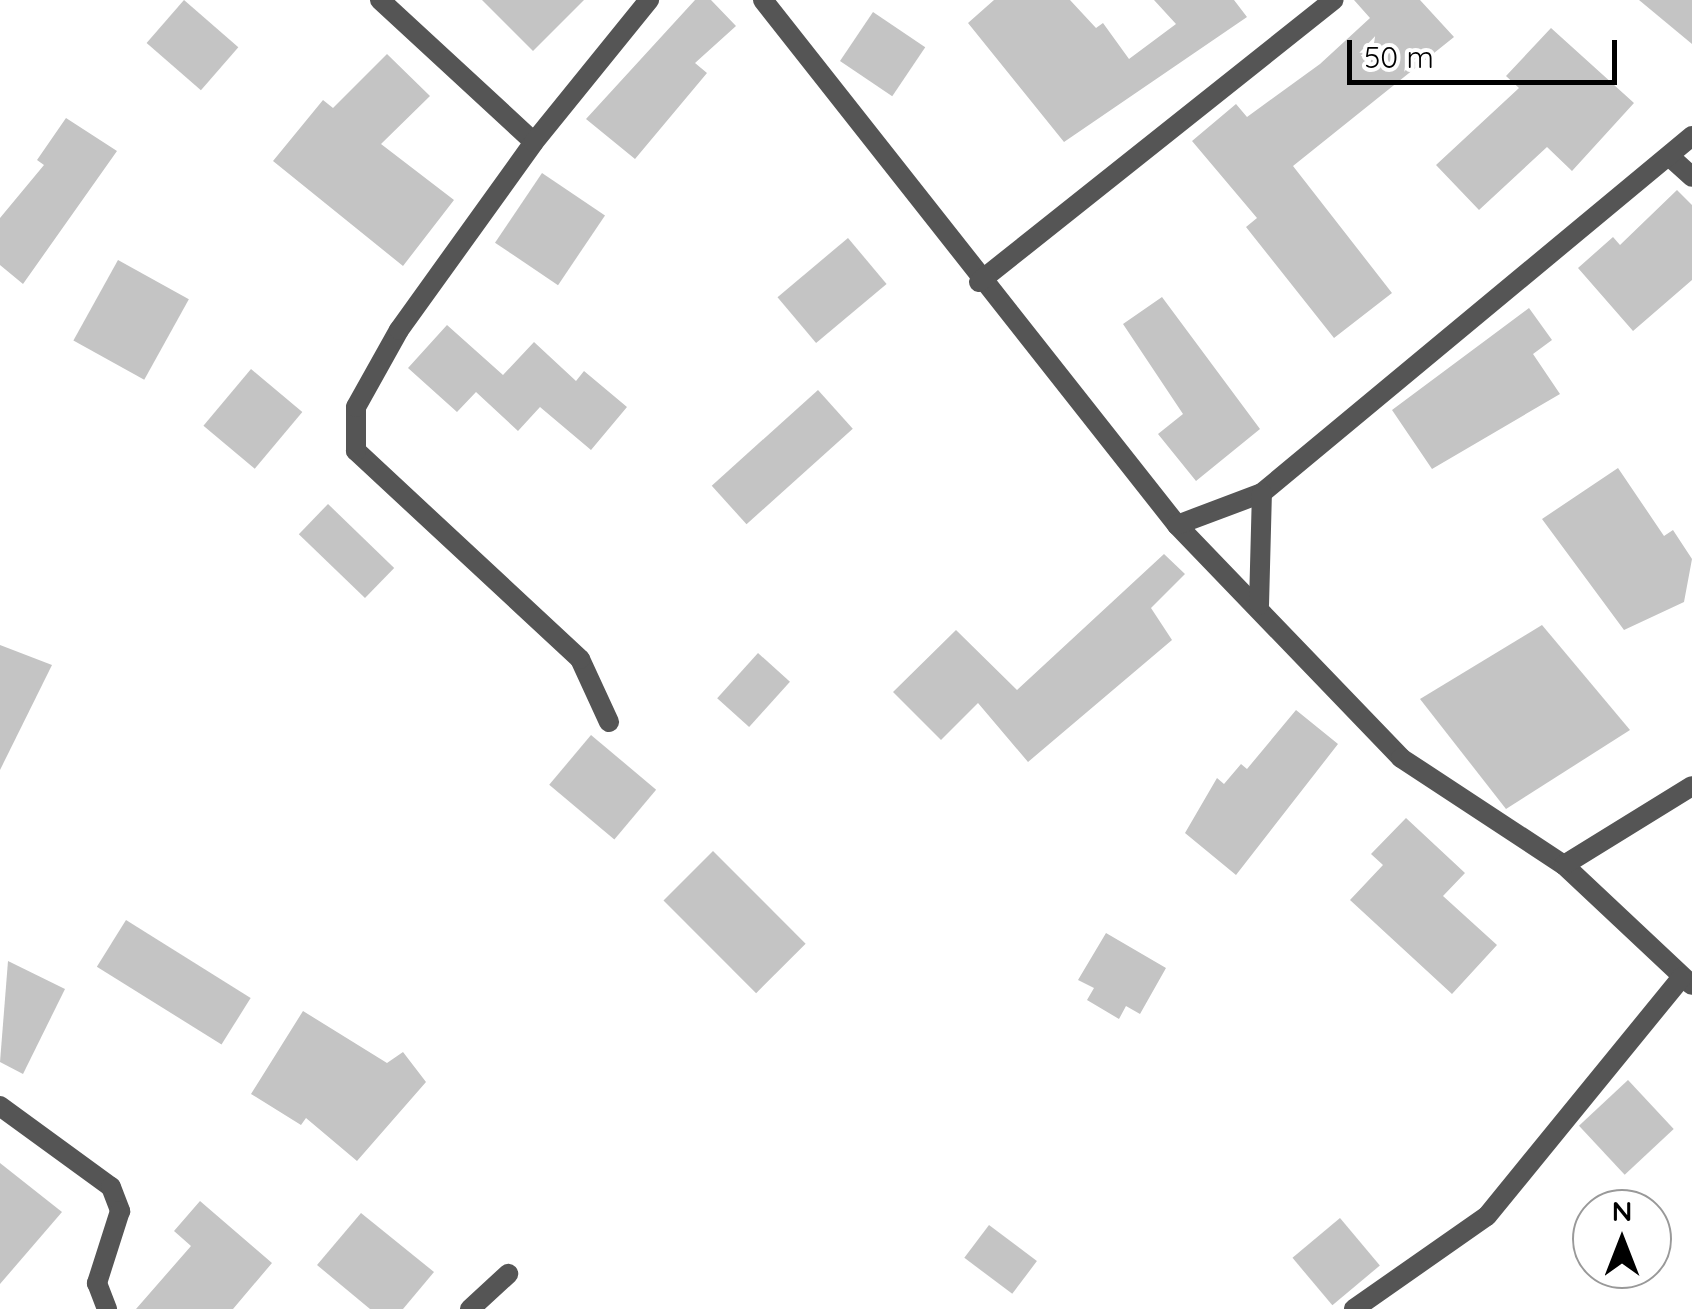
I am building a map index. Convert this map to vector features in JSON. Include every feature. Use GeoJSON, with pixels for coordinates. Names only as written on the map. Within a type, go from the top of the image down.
{"type":"FeatureCollection","features":[{"type":"Feature","properties":{"kind":"street"},"geometry":{"type":"LineString","coordinates":[[380,0],[534,142]]}},
{"type":"Feature","properties":{"kind":"street"},"geometry":{"type":"LineString","coordinates":[[609,722],[580,659],[356,452],[356,408],[399,330],[534,142],[650,0]]}},
{"type":"Feature","properties":{"kind":"street"},"geometry":{"type":"LineString","coordinates":[[762,0],[979,282],[1177,525],[1259,605],[1400,758],[1564,865],[1687,981],[1487,1216],[1354,1309]]}},
{"type":"Feature","properties":{"kind":"street"},"geometry":{"type":"LineString","coordinates":[[979,282],[1330,1]]}},
{"type":"Feature","properties":{"kind":"street"},"geometry":{"type":"LineString","coordinates":[[1177,525],[1262,492],[1692,136]]}},
{"type":"Feature","properties":{"kind":"street"},"geometry":{"type":"LineString","coordinates":[[1669,156],[1692,177]]}},
{"type":"Feature","properties":{"kind":"street"},"geometry":{"type":"LineString","coordinates":[[1259,605],[1262,492]]}},
{"type":"Feature","properties":{"kind":"street"},"geometry":{"type":"LineString","coordinates":[[1564,865],[1692,786]]}},
{"type":"Feature","properties":{"kind":"street"},"geometry":{"type":"LineString","coordinates":[[0,1106],[111,1187],[120,1211],[97,1283],[107,1309]]}},
{"type":"Feature","properties":{"kind":"street"},"geometry":{"type":"LineString","coordinates":[[470,1309],[508,1274]]}},
{"type":"Feature","properties":{"kind":"building"},"geometry":{"type":"Polygon","coordinates":[[[184,0],[238,47],[201,90],[147,43],[184,0]]]}},
{"type":"Feature","properties":{"kind":"building"},"geometry":{"type":"Polygon","coordinates":[[[482,0],[584,0],[533,51],[482,0]]]}},
{"type":"Feature","properties":{"kind":"building"},"geometry":{"type":"Polygon","coordinates":[[[695,0],[711,0],[736,26],[695,63],[707,73],[635,159],[586,119],[695,0]]]}},
{"type":"Feature","properties":{"kind":"building"},"geometry":{"type":"Polygon","coordinates":[[[994,0],[1070,0],[1096,28],[1103,23],[1129,59],[1176,24],[1154,0],[1234,0],[1247,17],[1064,142],[968,23],[994,0]]]}},
{"type":"Feature","properties":{"kind":"building"},"geometry":{"type":"Polygon","coordinates":[[[1354,0],[1420,0],[1454,37],[1293,166],[1392,293],[1334,338],[1246,227],[1257,218],[1192,141],[1236,104],[1247,117],[1320,64],[1370,18],[1354,0]]]}},
{"type":"Feature","properties":{"kind":"building"},"geometry":{"type":"Polygon","coordinates":[[[1639,0],[1692,0],[1692,44],[1639,0]]]}},
{"type":"Feature","properties":{"kind":"building"},"geometry":{"type":"Polygon","coordinates":[[[873,12],[925,47],[892,96],[840,61],[873,12]]]}},
{"type":"Feature","properties":{"kind":"building"},"geometry":{"type":"Polygon","coordinates":[[[1551,28],[1634,103],[1572,171],[1547,147],[1479,210],[1436,165],[1519,88],[1506,76],[1551,28]]]}},
{"type":"Feature","properties":{"kind":"building"},"geometry":{"type":"Polygon","coordinates":[[[387,54],[430,96],[381,144],[454,200],[403,266],[273,161],[323,100],[333,108],[387,54]]]}},
{"type":"Feature","properties":{"kind":"building"},"geometry":{"type":"Polygon","coordinates":[[[66,118],[117,151],[23,284],[0,265],[0,218],[44,165],[37,160],[66,118]]]}},
{"type":"Feature","properties":{"kind":"building"},"geometry":{"type":"Polygon","coordinates":[[[542,173],[605,215],[558,285],[495,243],[542,173]]]}},
{"type":"Feature","properties":{"kind":"building"},"geometry":{"type":"Polygon","coordinates":[[[1677,190],[1692,205],[1692,280],[1633,331],[1578,268],[1613,237],[1620,245],[1677,190]]]}},
{"type":"Feature","properties":{"kind":"building"},"geometry":{"type":"Polygon","coordinates":[[[848,238],[887,284],[816,343],[778,297],[848,238]]]}},
{"type":"Feature","properties":{"kind":"building"},"geometry":{"type":"Polygon","coordinates":[[[118,260],[189,299],[144,380],[73,340],[118,260]]]}},
{"type":"Feature","properties":{"kind":"building"},"geometry":{"type":"Polygon","coordinates":[[[1162,297],[1260,429],[1196,481],[1158,434],[1183,414],[1123,324],[1162,297]]]}},
{"type":"Feature","properties":{"kind":"building"},"geometry":{"type":"Polygon","coordinates":[[[1529,308],[1552,340],[1533,354],[1560,394],[1432,469],[1392,410],[1529,308]]]}},
{"type":"Feature","properties":{"kind":"building"},"geometry":{"type":"Polygon","coordinates":[[[447,325],[503,375],[534,342],[576,381],[584,371],[627,407],[591,450],[540,407],[518,431],[476,392],[457,412],[408,368],[447,325]]]}},
{"type":"Feature","properties":{"kind":"building"},"geometry":{"type":"Polygon","coordinates":[[[251,369],[302,412],[255,469],[203,426],[251,369]]]}},
{"type":"Feature","properties":{"kind":"building"},"geometry":{"type":"Polygon","coordinates":[[[818,390],[853,429],[747,524],[712,486],[818,390]]]}},
{"type":"Feature","properties":{"kind":"building"},"geometry":{"type":"Polygon","coordinates":[[[1618,468],[1664,536],[1673,530],[1692,559],[1684,602],[1624,630],[1542,519],[1618,468]]]}},
{"type":"Feature","properties":{"kind":"building"},"geometry":{"type":"Polygon","coordinates":[[[328,504],[394,568],[365,598],[299,534],[328,504]]]}},
{"type":"Feature","properties":{"kind":"building"},"geometry":{"type":"Polygon","coordinates":[[[1164,554],[1185,574],[1151,608],[1172,640],[1028,762],[978,703],[941,740],[893,692],[956,630],[1017,690],[1164,554]]]}},
{"type":"Feature","properties":{"kind":"building"},"geometry":{"type":"Polygon","coordinates":[[[1542,625],[1630,730],[1506,809],[1420,699],[1542,625]]]}},
{"type":"Feature","properties":{"kind":"building"},"geometry":{"type":"Polygon","coordinates":[[[0,645],[52,665],[0,770],[0,645]]]}},
{"type":"Feature","properties":{"kind":"building"},"geometry":{"type":"Polygon","coordinates":[[[758,653],[790,682],[749,727],[717,698],[758,653]]]}},
{"type":"Feature","properties":{"kind":"building"},"geometry":{"type":"Polygon","coordinates":[[[1296,710],[1338,744],[1236,875],[1185,833],[1217,778],[1224,784],[1241,764],[1247,769],[1296,710]]]}},
{"type":"Feature","properties":{"kind":"building"},"geometry":{"type":"Polygon","coordinates":[[[591,735],[656,790],[614,839],[549,785],[591,735]]]}},
{"type":"Feature","properties":{"kind":"building"},"geometry":{"type":"Polygon","coordinates":[[[1406,818],[1465,873],[1443,896],[1497,945],[1452,994],[1350,900],[1383,865],[1371,854],[1406,818]]]}},
{"type":"Feature","properties":{"kind":"building"},"geometry":{"type":"Polygon","coordinates":[[[713,851],[806,944],[756,993],[664,900],[713,851]]]}},
{"type":"Feature","properties":{"kind":"building"},"geometry":{"type":"Polygon","coordinates":[[[126,920],[251,998],[222,1045],[97,967],[126,920]]]}},
{"type":"Feature","properties":{"kind":"building"},"geometry":{"type":"Polygon","coordinates":[[[1106,933],[1166,968],[1140,1014],[1126,1006],[1119,1019],[1087,1000],[1094,988],[1078,980],[1106,933]]]}},
{"type":"Feature","properties":{"kind":"building"},"geometry":{"type":"Polygon","coordinates":[[[8,961],[65,989],[23,1074],[0,1062],[8,961]]]}},
{"type":"Feature","properties":{"kind":"building"},"geometry":{"type":"Polygon","coordinates":[[[303,1011],[387,1063],[403,1052],[426,1082],[357,1161],[306,1118],[301,1125],[251,1094],[303,1011]]]}},
{"type":"Feature","properties":{"kind":"building"},"geometry":{"type":"Polygon","coordinates":[[[1628,1080],[1674,1129],[1625,1175],[1579,1126],[1628,1080]]]}},
{"type":"Feature","properties":{"kind":"building"},"geometry":{"type":"Polygon","coordinates":[[[0,1163],[62,1212],[0,1284],[0,1163]]]}},
{"type":"Feature","properties":{"kind":"building"},"geometry":{"type":"Polygon","coordinates":[[[200,1201],[272,1263],[233,1309],[136,1309],[191,1246],[174,1231],[200,1201]]]}},
{"type":"Feature","properties":{"kind":"building"},"geometry":{"type":"Polygon","coordinates":[[[361,1213],[434,1272],[403,1309],[370,1309],[317,1265],[361,1213]]]}},
{"type":"Feature","properties":{"kind":"building"},"geometry":{"type":"Polygon","coordinates":[[[1340,1218],[1380,1265],[1332,1305],[1293,1258],[1340,1218]]]}},
{"type":"Feature","properties":{"kind":"building"},"geometry":{"type":"Polygon","coordinates":[[[989,1225],[1037,1261],[1012,1294],[964,1258],[989,1225]]]}}]}
